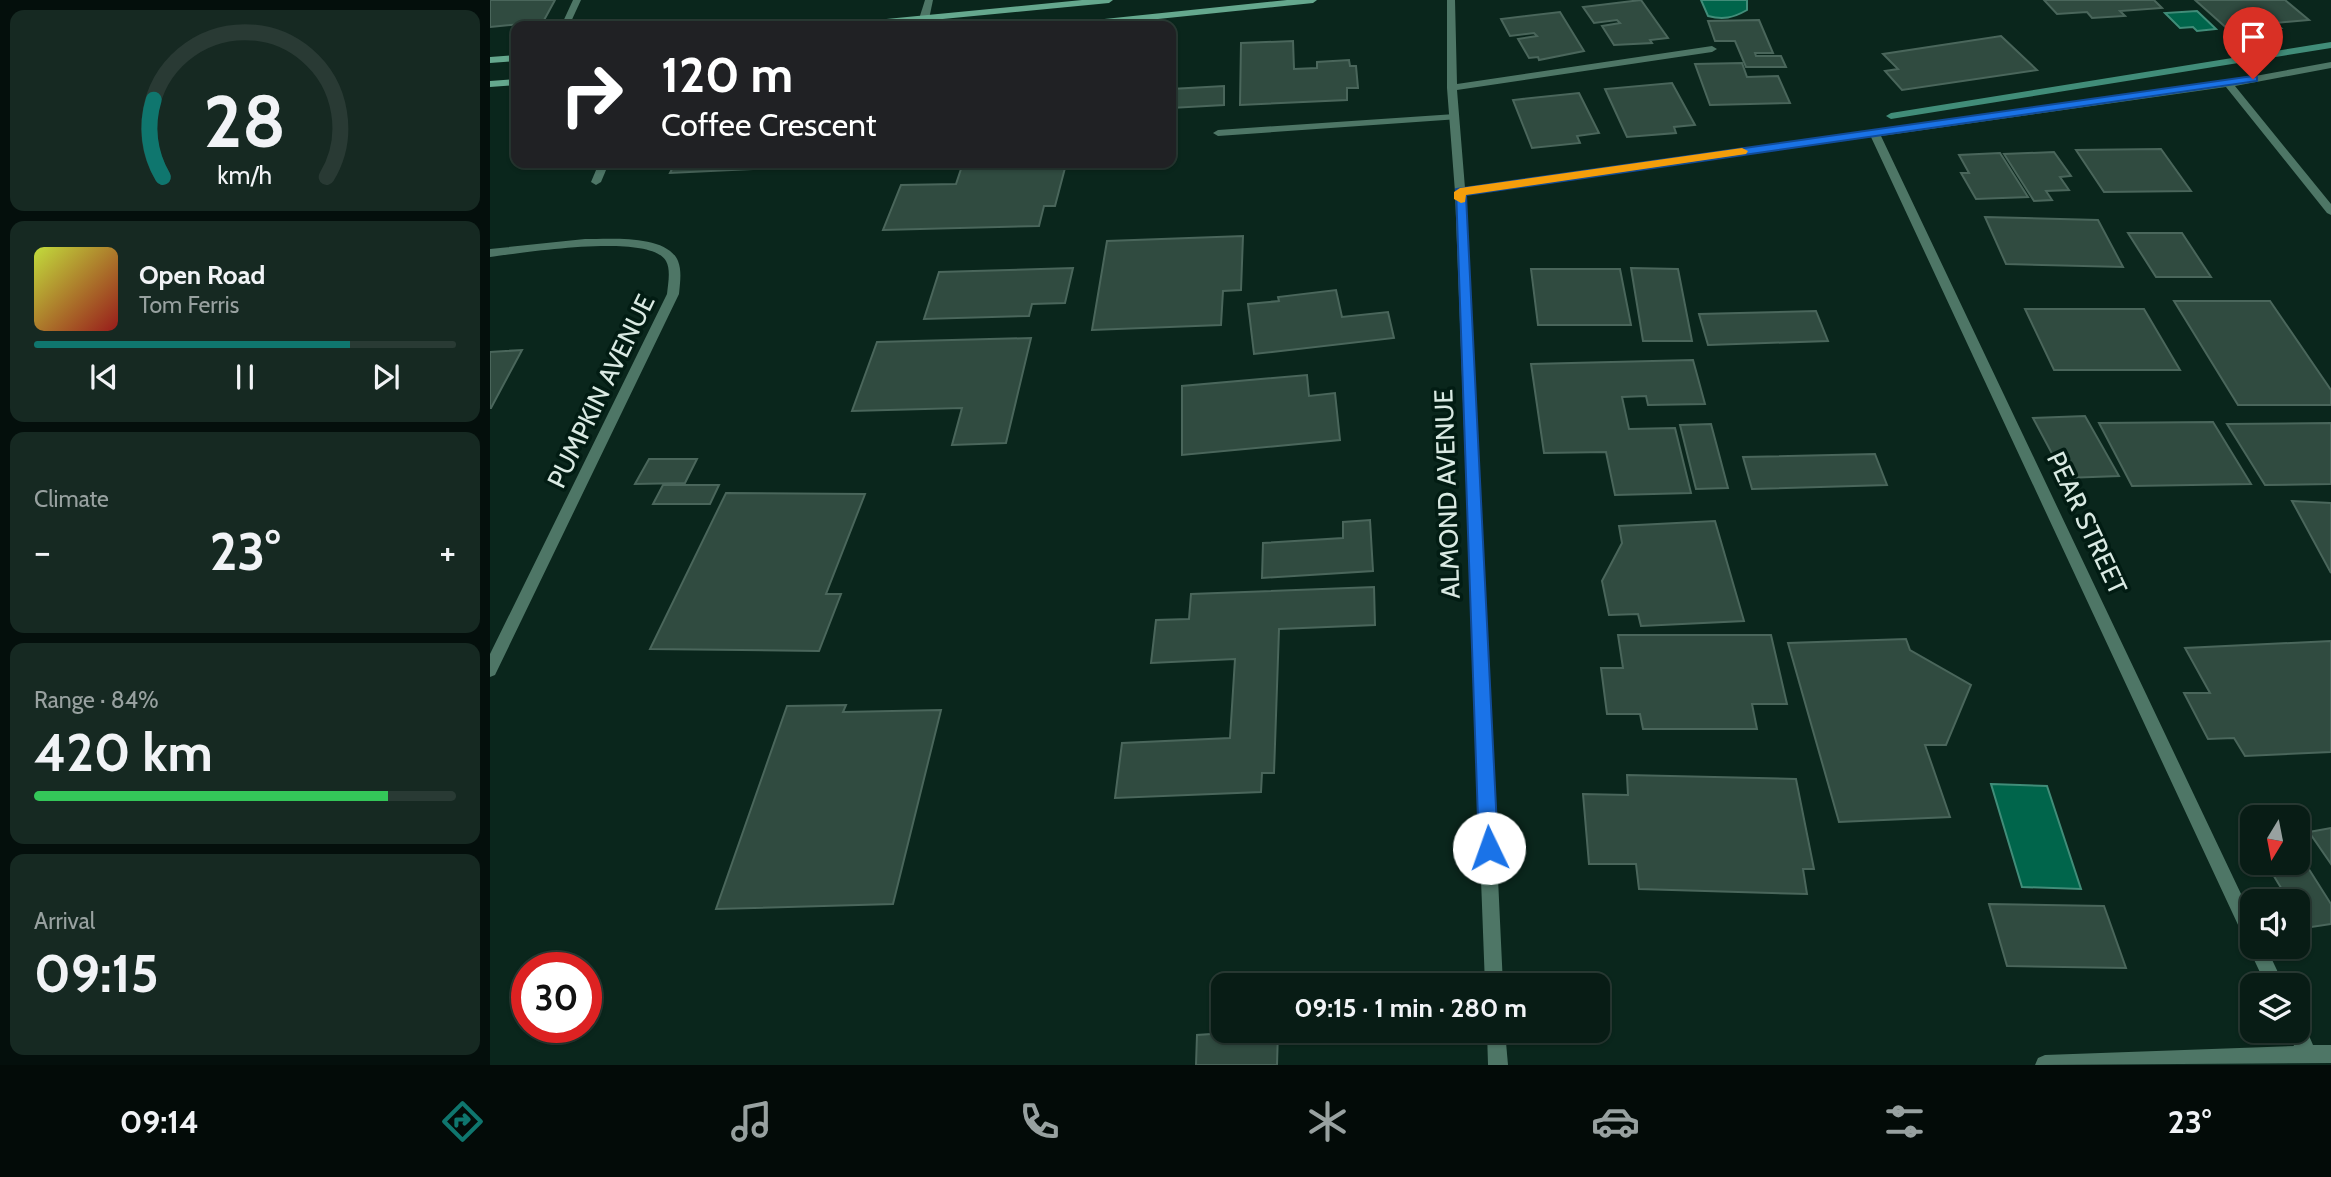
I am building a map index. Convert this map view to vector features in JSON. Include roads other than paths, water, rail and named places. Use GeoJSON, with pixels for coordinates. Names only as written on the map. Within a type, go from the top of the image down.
{"type":"FeatureCollection","features":[{"type":"Feature","properties":{"kind":"main road"},"geometry":{"type":"LineString","coordinates":[[901,21],[1109,0]]}},
{"type":"Feature","properties":{"kind":"main road"},"geometry":{"type":"LineString","coordinates":[[1114,21],[1313,0]]}},
{"type":"Feature","properties":{"kind":"main road"},"geometry":{"type":"LineString","coordinates":[[490,60],[511,58]]}},
{"type":"Feature","properties":{"kind":"main road"},"geometry":{"type":"LineString","coordinates":[[490,84],[511,82]]}},
{"type":"Feature","properties":{"kind":"street"},"geometry":{"type":"LineString","coordinates":[[567,21],[577,0]]}},
{"type":"Feature","properties":{"kind":"street"},"geometry":{"type":"LineString","coordinates":[[924,19],[929,0]]}},
{"type":"Feature","properties":{"kind":"street","name":"ALMOND AVENUE"},"geometry":{"type":"LineString","coordinates":[[1451,0],[1452,88],[1460,192],[1493,973]]}},
{"type":"Feature","properties":{"kind":"street"},"geometry":{"type":"LineString","coordinates":[[1452,88],[1712,50]]}},
{"type":"Feature","properties":{"kind":"street"},"geometry":{"type":"LineString","coordinates":[[1460,192],[2228,83],[2331,65]]}},
{"type":"Feature","properties":{"kind":"street"},"geometry":{"type":"LineString","coordinates":[[2228,83],[2331,211]]}},
{"type":"Feature","properties":{"kind":"street"},"geometry":{"type":"LineString","coordinates":[[1218,133],[1455,117]]}},
{"type":"Feature","properties":{"kind":"street","name":"PEAR STREET"},"geometry":{"type":"LineString","coordinates":[[1874,132],[2240,910]]}},
{"type":"Feature","properties":{"kind":"street"},"geometry":{"type":"LineString","coordinates":[[596,182],[602,168]]}},
{"type":"Feature","properties":{"kind":"street","name":"PUMPKIN AVENUE"},"geometry":{"type":"LineString","coordinates":[[490,253],[631,242],[661,249],[669,256],[675,268],[673,294],[490,670]]}},
{"type":"Feature","properties":{"kind":"street"},"geometry":{"type":"LineString","coordinates":[[1497,1043],[1498,1065]]}},
{"type":"Feature","properties":{"kind":"street"},"geometry":{"type":"LineString","coordinates":[[2302,1043],[2308,1055]]}},
{"type":"Feature","properties":{"kind":"street"},"geometry":{"type":"LineString","coordinates":[[2045,1065],[2331,1054]]}},
{"type":"Feature","properties":{"kind":"waterway"},"geometry":{"type":"LineString","coordinates":[[1891,116],[2331,45]]}}]}
